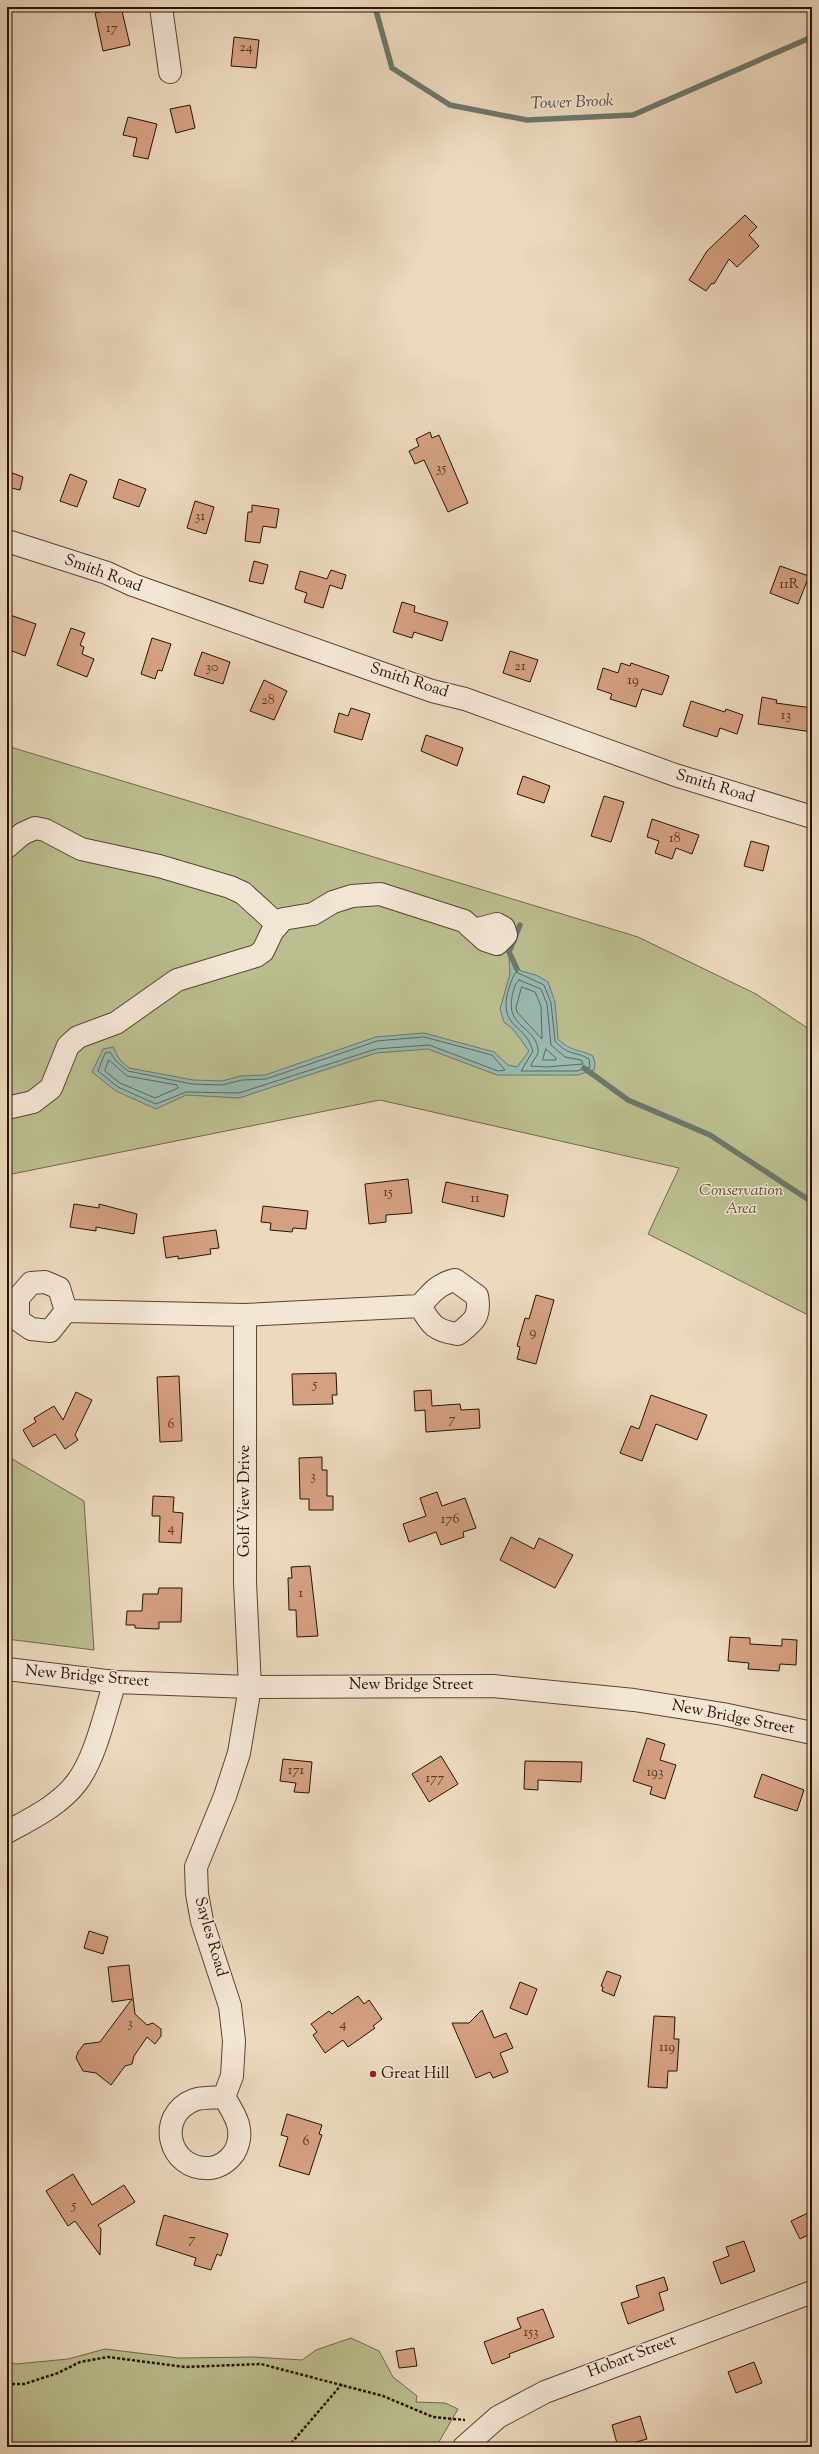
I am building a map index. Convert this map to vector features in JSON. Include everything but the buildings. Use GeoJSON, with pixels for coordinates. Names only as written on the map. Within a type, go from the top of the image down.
{"type":"FeatureCollection","features":[{"type":"Feature","properties":{"kind":"street"},"geometry":{"type":"LineString","coordinates":[[161,7],[170,72]]}},
{"type":"Feature","properties":{"kind":"street","name":"Smith Road"},"geometry":{"type":"LineString","coordinates":[[7,541],[107,573],[147,590],[432,691],[466,698],[675,775],[812,817]]}},
{"type":"Feature","properties":{"kind":"street"},"geometry":{"type":"LineString","coordinates":[[7,847],[22,834],[35,828],[45,830],[81,848],[159,866],[230,887],[243,894],[277,924]]}},
{"type":"Feature","properties":{"kind":"street"},"geometry":{"type":"LineString","coordinates":[[7,1108],[33,1102],[51,1088],[68,1046],[78,1037],[116,1023],[177,980],[256,956],[263,951],[277,924],[283,919],[313,914],[333,902],[371,893],[380,894],[464,921],[474,930]]}},
{"type":"Feature","properties":{"kind":"street"},"geometry":{"type":"LineString","coordinates":[[66,1311],[245,1315],[420,1306]]}},
{"type":"Feature","properties":{"kind":"street","name":"Golf View Drive"},"geometry":{"type":"LineString","coordinates":[[245,1315],[245,1583],[250,1687]]}},
{"type":"Feature","properties":{"kind":"street","name":"New Bridge Street"},"geometry":{"type":"LineString","coordinates":[[7,1669],[115,1682],[250,1687],[487,1686],[634,1700],[723,1714],[812,1733]]}},
{"type":"Feature","properties":{"kind":"street"},"geometry":{"type":"LineString","coordinates":[[7,1832],[44,1811],[77,1783],[88,1764],[115,1682]]}},
{"type":"Feature","properties":{"kind":"street","name":"Sayles Road"},"geometry":{"type":"LineString","coordinates":[[224,2098],[232,2076],[234,2041],[230,2006],[202,1921],[197,1894],[196,1867],[225,1796],[239,1753],[250,1687]]}},
{"type":"Feature","properties":{"kind":"street","name":"Hobart Street"},"geometry":{"type":"LineString","coordinates":[[464,2447],[482,2430],[503,2414],[545,2392],[673,2342],[812,2292]]}},
{"type":"Feature","properties":{"kind":"path"},"geometry":{"type":"LineString","coordinates":[[7,2384],[24,2384],[58,2373],[80,2362],[108,2357],[186,2366],[261,2364],[342,2384],[383,2396],[433,2417],[464,2419],[482,2430]]}},
{"type":"Feature","properties":{"kind":"path"},"geometry":{"type":"LineString","coordinates":[[288,2447],[342,2384]]}},
{"type":"Feature","properties":{"kind":"green space","name":"Conservation Area"},"geometry":{"type":"Polygon","coordinates":[[[7,746],[638,937],[756,994],[812,1031],[812,1317],[648,1234],[679,1168],[380,1100],[7,1175],[7,746]]]}},
{"type":"Feature","properties":{"kind":"green space"},"geometry":{"type":"Polygon","coordinates":[[[7,1456],[84,1501],[94,1650],[7,1639],[7,1456]]]}},
{"type":"Feature","properties":{"kind":"green space"},"geometry":{"type":"Polygon","coordinates":[[[351,2338],[379,2351],[393,2377],[417,2396],[416,2402],[445,2403],[458,2409],[436,2447],[7,2447],[7,2362],[16,2364],[68,2359],[105,2349],[179,2358],[254,2357],[302,2360],[316,2350],[351,2338]]]}},
{"type":"Feature","properties":{"kind":"water"},"geometry":{"type":"Polygon","coordinates":[[[509,957],[521,971],[536,975],[548,982],[555,1002],[558,1039],[571,1048],[593,1056],[595,1063],[594,1070],[578,1075],[497,1075],[428,1049],[376,1053],[239,1098],[186,1095],[156,1109],[116,1091],[92,1072],[103,1049],[113,1047],[119,1059],[129,1068],[193,1080],[222,1081],[241,1076],[265,1075],[376,1037],[424,1033],[494,1052],[508,1065],[517,1067],[529,1051],[513,1029],[504,1022],[500,1009],[510,974],[509,957]]]}},
{"type":"Feature","properties":{"kind":"waterway","name":"Tower Brook"},"geometry":{"type":"LineString","coordinates":[[375,7],[392,68],[450,105],[527,120],[633,115],[812,37]]}},
{"type":"Feature","properties":{"kind":"waterway"},"geometry":{"type":"LineString","coordinates":[[517,969],[509,952],[520,925]]}},
{"type":"Feature","properties":{"kind":"waterway"},"geometry":{"type":"LineString","coordinates":[[584,1068],[628,1100],[710,1135],[812,1202]]}},
{"type":"Feature","properties":{"kind":"place","name":"Great Hill"},"geometry":{"type":"Point","coordinates":[373,2074]}}]}
